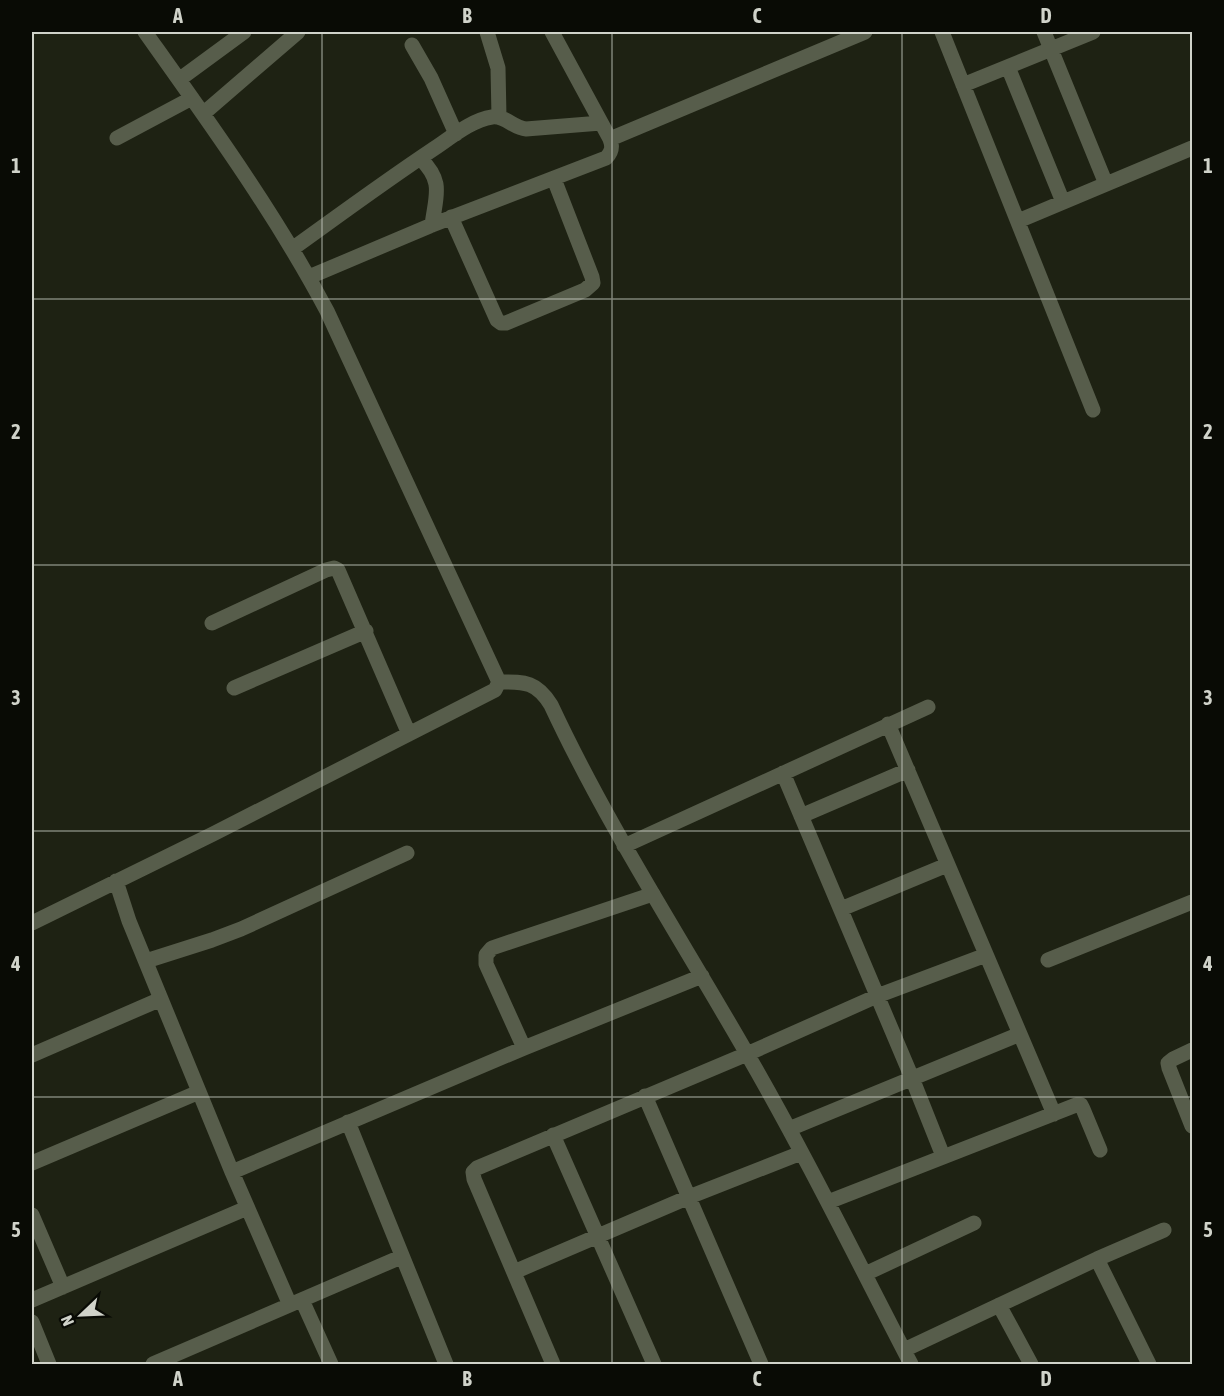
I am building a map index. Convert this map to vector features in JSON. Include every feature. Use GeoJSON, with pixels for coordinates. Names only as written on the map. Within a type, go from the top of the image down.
{"type":"FeatureCollection","features":[{"type":"Feature","properties":{"kind":"street"},"geometry":{"type":"LineString","coordinates":[[145,32],[204,113],[309,277],[327,311],[499,682]]}},
{"type":"Feature","properties":{"kind":"street"},"geometry":{"type":"LineString","coordinates":[[180,80],[244,32]]}},
{"type":"Feature","properties":{"kind":"street"},"geometry":{"type":"LineString","coordinates":[[204,113],[298,32]]}},
{"type":"Feature","properties":{"kind":"street"},"geometry":{"type":"LineString","coordinates":[[487,32],[498,68],[499,117]]}},
{"type":"Feature","properties":{"kind":"street"},"geometry":{"type":"LineString","coordinates":[[309,277],[451,217],[606,158],[611,153],[610,139],[552,32]]}},
{"type":"Feature","properties":{"kind":"street"},"geometry":{"type":"LineString","coordinates":[[610,139],[865,32]]}},
{"type":"Feature","properties":{"kind":"street"},"geometry":{"type":"LineString","coordinates":[[942,32],[1094,410]]}},
{"type":"Feature","properties":{"kind":"street"},"geometry":{"type":"LineString","coordinates":[[1044,32],[1106,184]]}},
{"type":"Feature","properties":{"kind":"street"},"geometry":{"type":"LineString","coordinates":[[963,85],[1094,32]]}},
{"type":"Feature","properties":{"kind":"street"},"geometry":{"type":"LineString","coordinates":[[412,45],[431,78],[456,134]]}},
{"type":"Feature","properties":{"kind":"street"},"geometry":{"type":"LineString","coordinates":[[1008,67],[1063,202]]}},
{"type":"Feature","properties":{"kind":"street"},"geometry":{"type":"LineString","coordinates":[[117,138],[192,98]]}},
{"type":"Feature","properties":{"kind":"street"},"geometry":{"type":"LineString","coordinates":[[292,249],[456,134],[491,117],[499,117],[518,128],[526,129],[601,123]]}},
{"type":"Feature","properties":{"kind":"street"},"geometry":{"type":"LineString","coordinates":[[1017,221],[1192,148]]}},
{"type":"Feature","properties":{"kind":"street"},"geometry":{"type":"LineString","coordinates":[[420,159],[437,181],[432,225]]}},
{"type":"Feature","properties":{"kind":"street"},"geometry":{"type":"LineString","coordinates":[[451,217],[496,320],[501,324],[506,323],[585,290],[593,283],[554,179]]}},
{"type":"Feature","properties":{"kind":"street"},"geometry":{"type":"LineString","coordinates":[[212,623],[334,568],[339,570],[409,734]]}},
{"type":"Feature","properties":{"kind":"street"},"geometry":{"type":"LineString","coordinates":[[234,688],[366,631]]}},
{"type":"Feature","properties":{"kind":"street"},"geometry":{"type":"LineString","coordinates":[[32,922],[495,690],[499,682]]}},
{"type":"Feature","properties":{"kind":"street"},"geometry":{"type":"LineString","coordinates":[[499,682],[524,682],[536,687],[544,694],[624,846],[702,976],[789,1129],[865,1274],[906,1360],[999,1305],[1164,1230]]}},
{"type":"Feature","properties":{"kind":"street"},"geometry":{"type":"LineString","coordinates":[[624,846],[928,707]]}},
{"type":"Feature","properties":{"kind":"street"},"geometry":{"type":"LineString","coordinates":[[888,724],[1054,1114]]}},
{"type":"Feature","properties":{"kind":"street"},"geometry":{"type":"LineString","coordinates":[[801,816],[908,770]]}},
{"type":"Feature","properties":{"kind":"street"},"geometry":{"type":"LineString","coordinates":[[783,773],[943,1156]]}},
{"type":"Feature","properties":{"kind":"street"},"geometry":{"type":"LineString","coordinates":[[146,961],[241,929],[407,853]]}},
{"type":"Feature","properties":{"kind":"street"},"geometry":{"type":"LineString","coordinates":[[841,909],[947,865]]}},
{"type":"Feature","properties":{"kind":"street"},"geometry":{"type":"LineString","coordinates":[[116,881],[161,999],[247,1208],[331,1365]]}},
{"type":"Feature","properties":{"kind":"street"},"geometry":{"type":"LineString","coordinates":[[524,1048],[486,964],[486,956],[492,948],[653,894]]}},
{"type":"Feature","properties":{"kind":"street"},"geometry":{"type":"LineString","coordinates":[[1048,960],[1192,902]]}},
{"type":"Feature","properties":{"kind":"street"},"geometry":{"type":"LineString","coordinates":[[553,1365],[474,1179],[473,1172],[477,1168],[747,1054],[877,996],[986,955]]}},
{"type":"Feature","properties":{"kind":"street"},"geometry":{"type":"LineString","coordinates":[[232,1172],[524,1048],[702,976]]}},
{"type":"Feature","properties":{"kind":"street"},"geometry":{"type":"LineString","coordinates":[[32,1056],[161,999]]}},
{"type":"Feature","properties":{"kind":"street"},"geometry":{"type":"LineString","coordinates":[[789,1129],[1020,1034]]}},
{"type":"Feature","properties":{"kind":"street"},"geometry":{"type":"LineString","coordinates":[[1192,1050],[1168,1063],[1192,1126]]}},
{"type":"Feature","properties":{"kind":"street"},"geometry":{"type":"LineString","coordinates":[[32,1163],[200,1092]]}},
{"type":"Feature","properties":{"kind":"street"},"geometry":{"type":"LineString","coordinates":[[645,1096],[761,1365]]}},
{"type":"Feature","properties":{"kind":"street"},"geometry":{"type":"LineString","coordinates":[[828,1202],[1076,1105],[1081,1106],[1100,1150]]}},
{"type":"Feature","properties":{"kind":"street"},"geometry":{"type":"LineString","coordinates":[[348,1122],[446,1365]]}},
{"type":"Feature","properties":{"kind":"street"},"geometry":{"type":"LineString","coordinates":[[553,1135],[654,1365]]}},
{"type":"Feature","properties":{"kind":"street"},"geometry":{"type":"LineString","coordinates":[[514,1272],[597,1235],[801,1153]]}},
{"type":"Feature","properties":{"kind":"street"},"geometry":{"type":"LineString","coordinates":[[32,1300],[247,1208]]}},
{"type":"Feature","properties":{"kind":"street"},"geometry":{"type":"LineString","coordinates":[[32,1215],[63,1287]]}},
{"type":"Feature","properties":{"kind":"street"},"geometry":{"type":"LineString","coordinates":[[865,1274],[974,1223]]}},
{"type":"Feature","properties":{"kind":"street"},"geometry":{"type":"LineString","coordinates":[[153,1365],[401,1257]]}},
{"type":"Feature","properties":{"kind":"street"},"geometry":{"type":"LineString","coordinates":[[1096,1259],[1149,1365]]}},
{"type":"Feature","properties":{"kind":"street"},"geometry":{"type":"LineString","coordinates":[[999,1305],[1031,1365]]}},
{"type":"Feature","properties":{"kind":"street"},"geometry":{"type":"LineString","coordinates":[[32,1322],[49,1365]]}}]}
